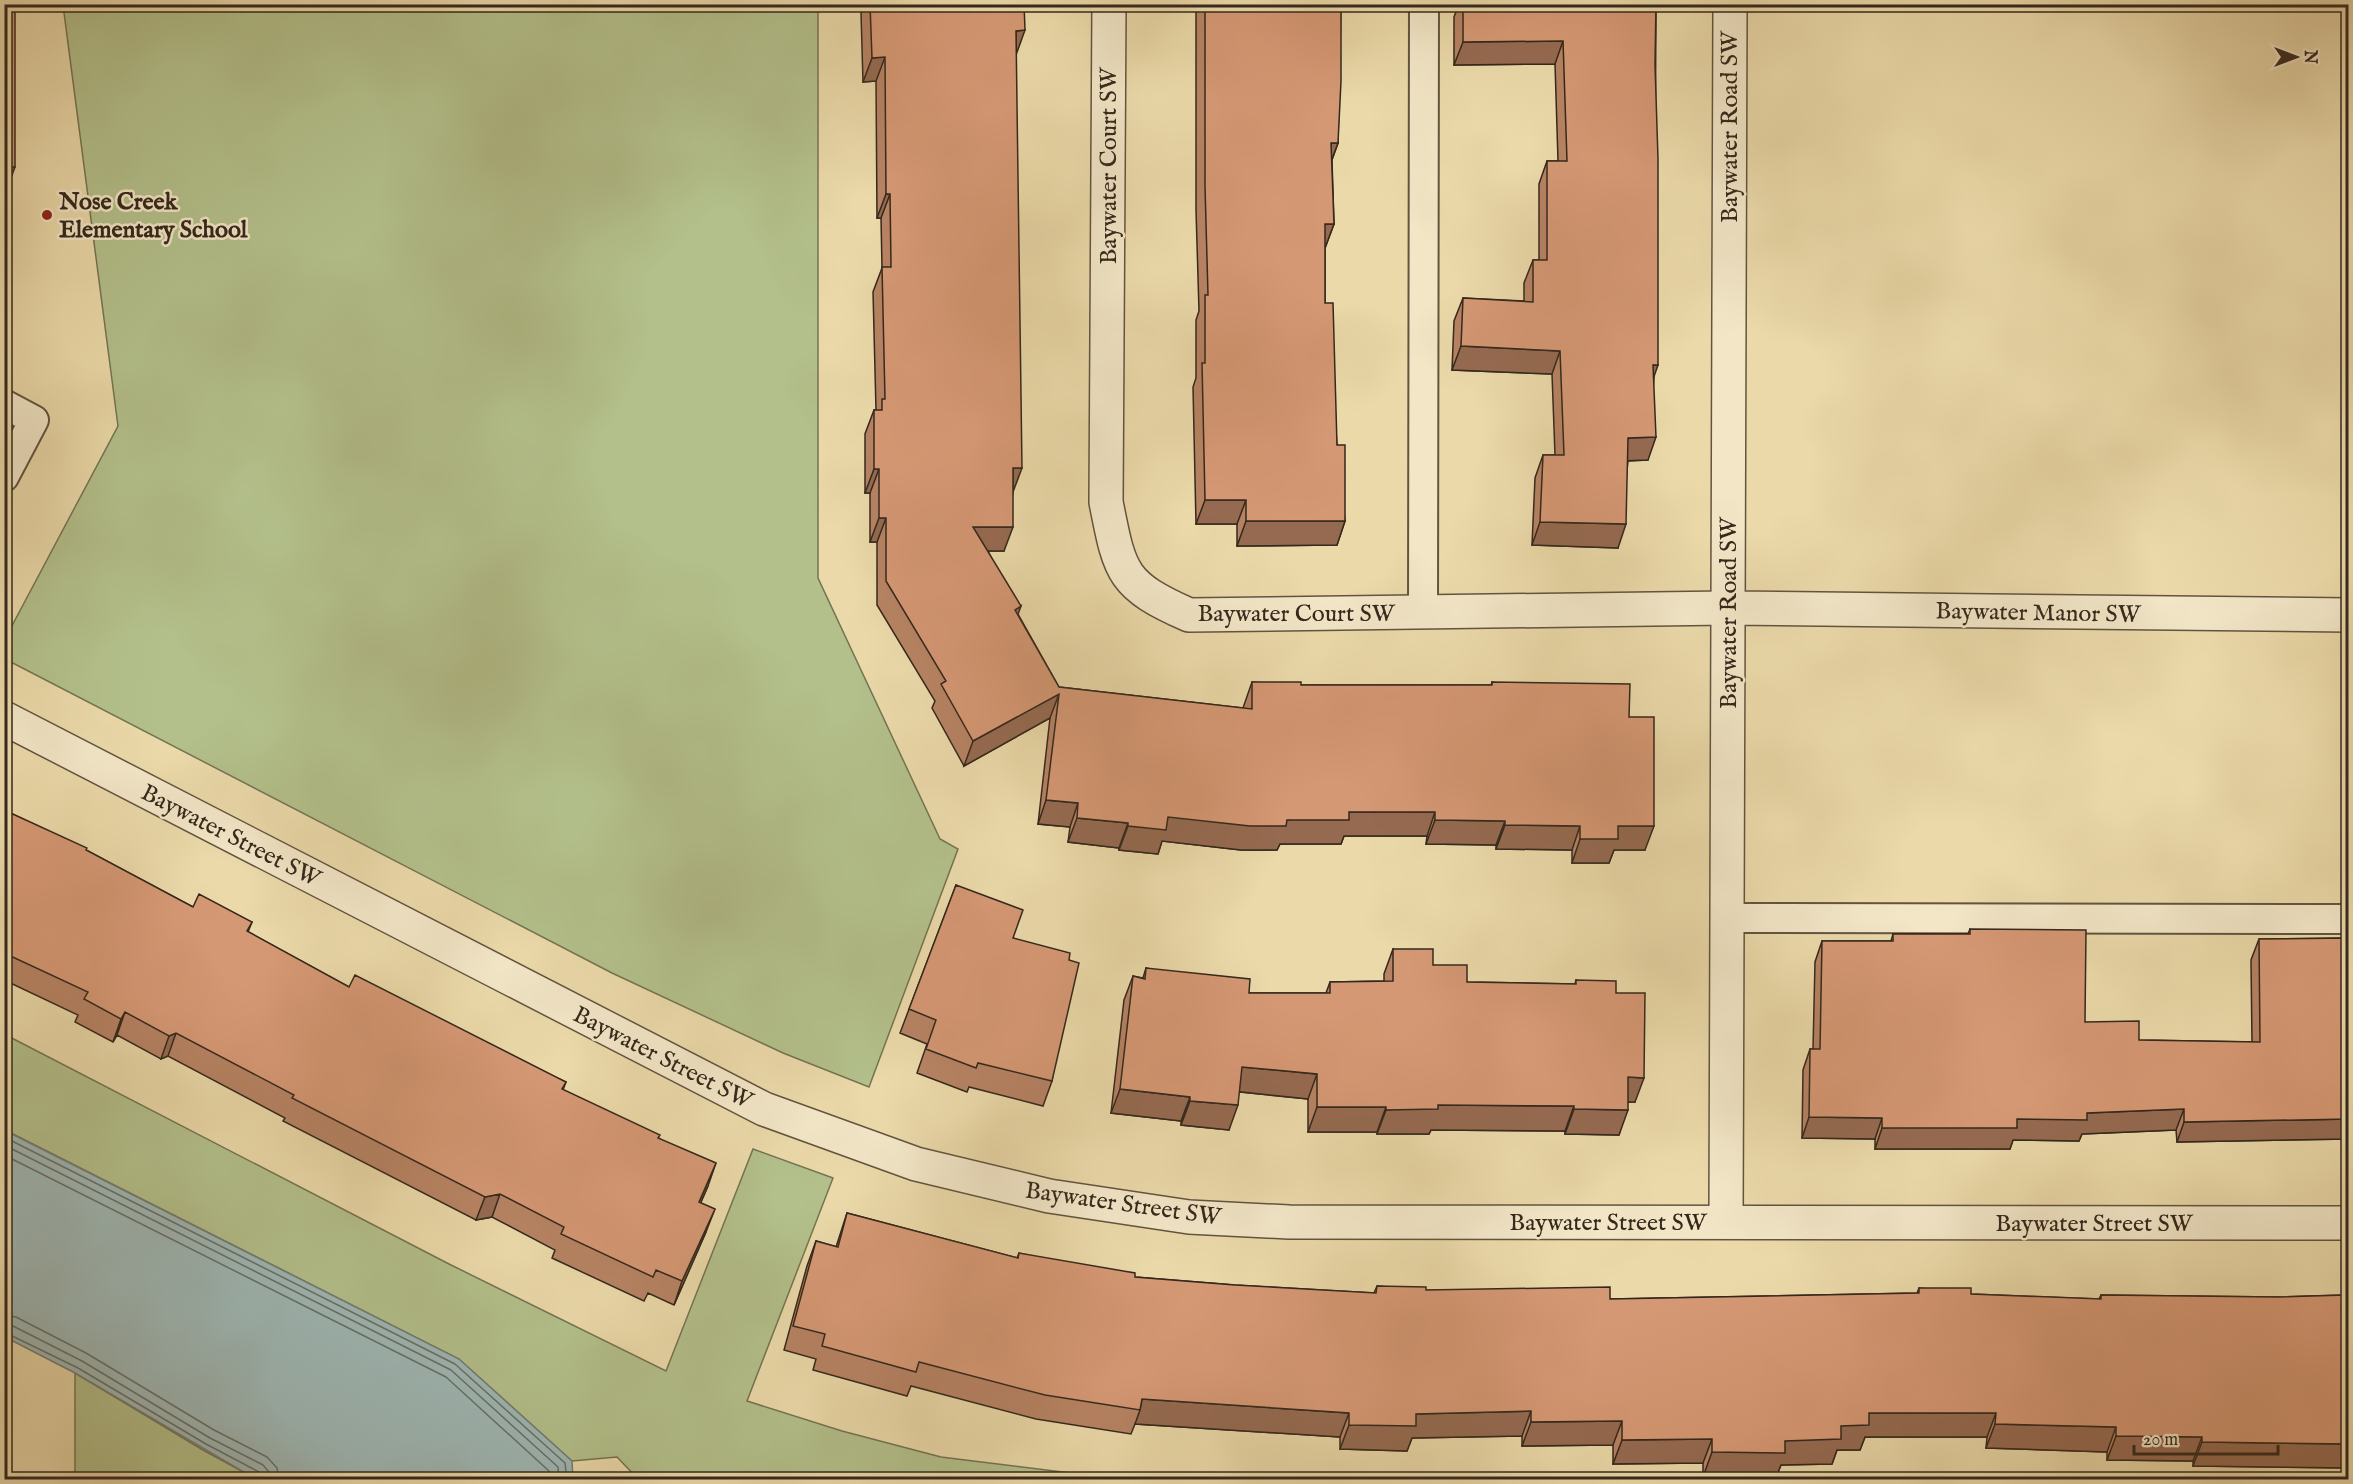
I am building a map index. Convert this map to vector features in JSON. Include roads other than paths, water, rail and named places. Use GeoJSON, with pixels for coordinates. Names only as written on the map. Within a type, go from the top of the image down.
{"type":"FeatureCollection","features":[{"type":"Feature","properties":{"kind":"street","name":"Baywater Court SW"},"geometry":{"type":"LineString","coordinates":[[1109,4],[1106,502],[1114,543],[1127,577],[1151,598],[1189,615],[1727,608]]}},
{"type":"Feature","properties":{"kind":"street","name":"Baywater Road SW"},"geometry":{"type":"LineString","coordinates":[[1726,1222],[1730,4]]}},
{"type":"Feature","properties":{"kind":"street","name":"Baywater Manor SW"},"geometry":{"type":"LineString","coordinates":[[1727,608],[2349,615]]}},
{"type":"Feature","properties":{"kind":"street","name":"Baywater Street SW"},"geometry":{"type":"LineString","coordinates":[[4,718],[764,1109],[916,1164],[1049,1196],[1189,1217],[1289,1222],[2349,1223]]}},
{"type":"Feature","properties":{"kind":"lane"},"geometry":{"type":"LineString","coordinates":[[1423,612],[1424,4]]}},
{"type":"Feature","properties":{"kind":"lane"},"geometry":{"type":"LineString","coordinates":[[4,404],[34,420],[4,477]]}},
{"type":"Feature","properties":{"kind":"lane"},"geometry":{"type":"LineString","coordinates":[[1727,918],[2349,919]]}},
{"type":"Feature","properties":{"kind":"water"},"geometry":{"type":"Polygon","coordinates":[[[4,1130],[459,1359],[572,1461],[573,1479],[265,1479],[247,1474],[75,1373],[5,1337],[4,1130]]]}},
{"type":"Feature","properties":{"kind":"place","name":"Nose Creek Elementary School"},"geometry":{"type":"Point","coordinates":[47,215]}}]}
